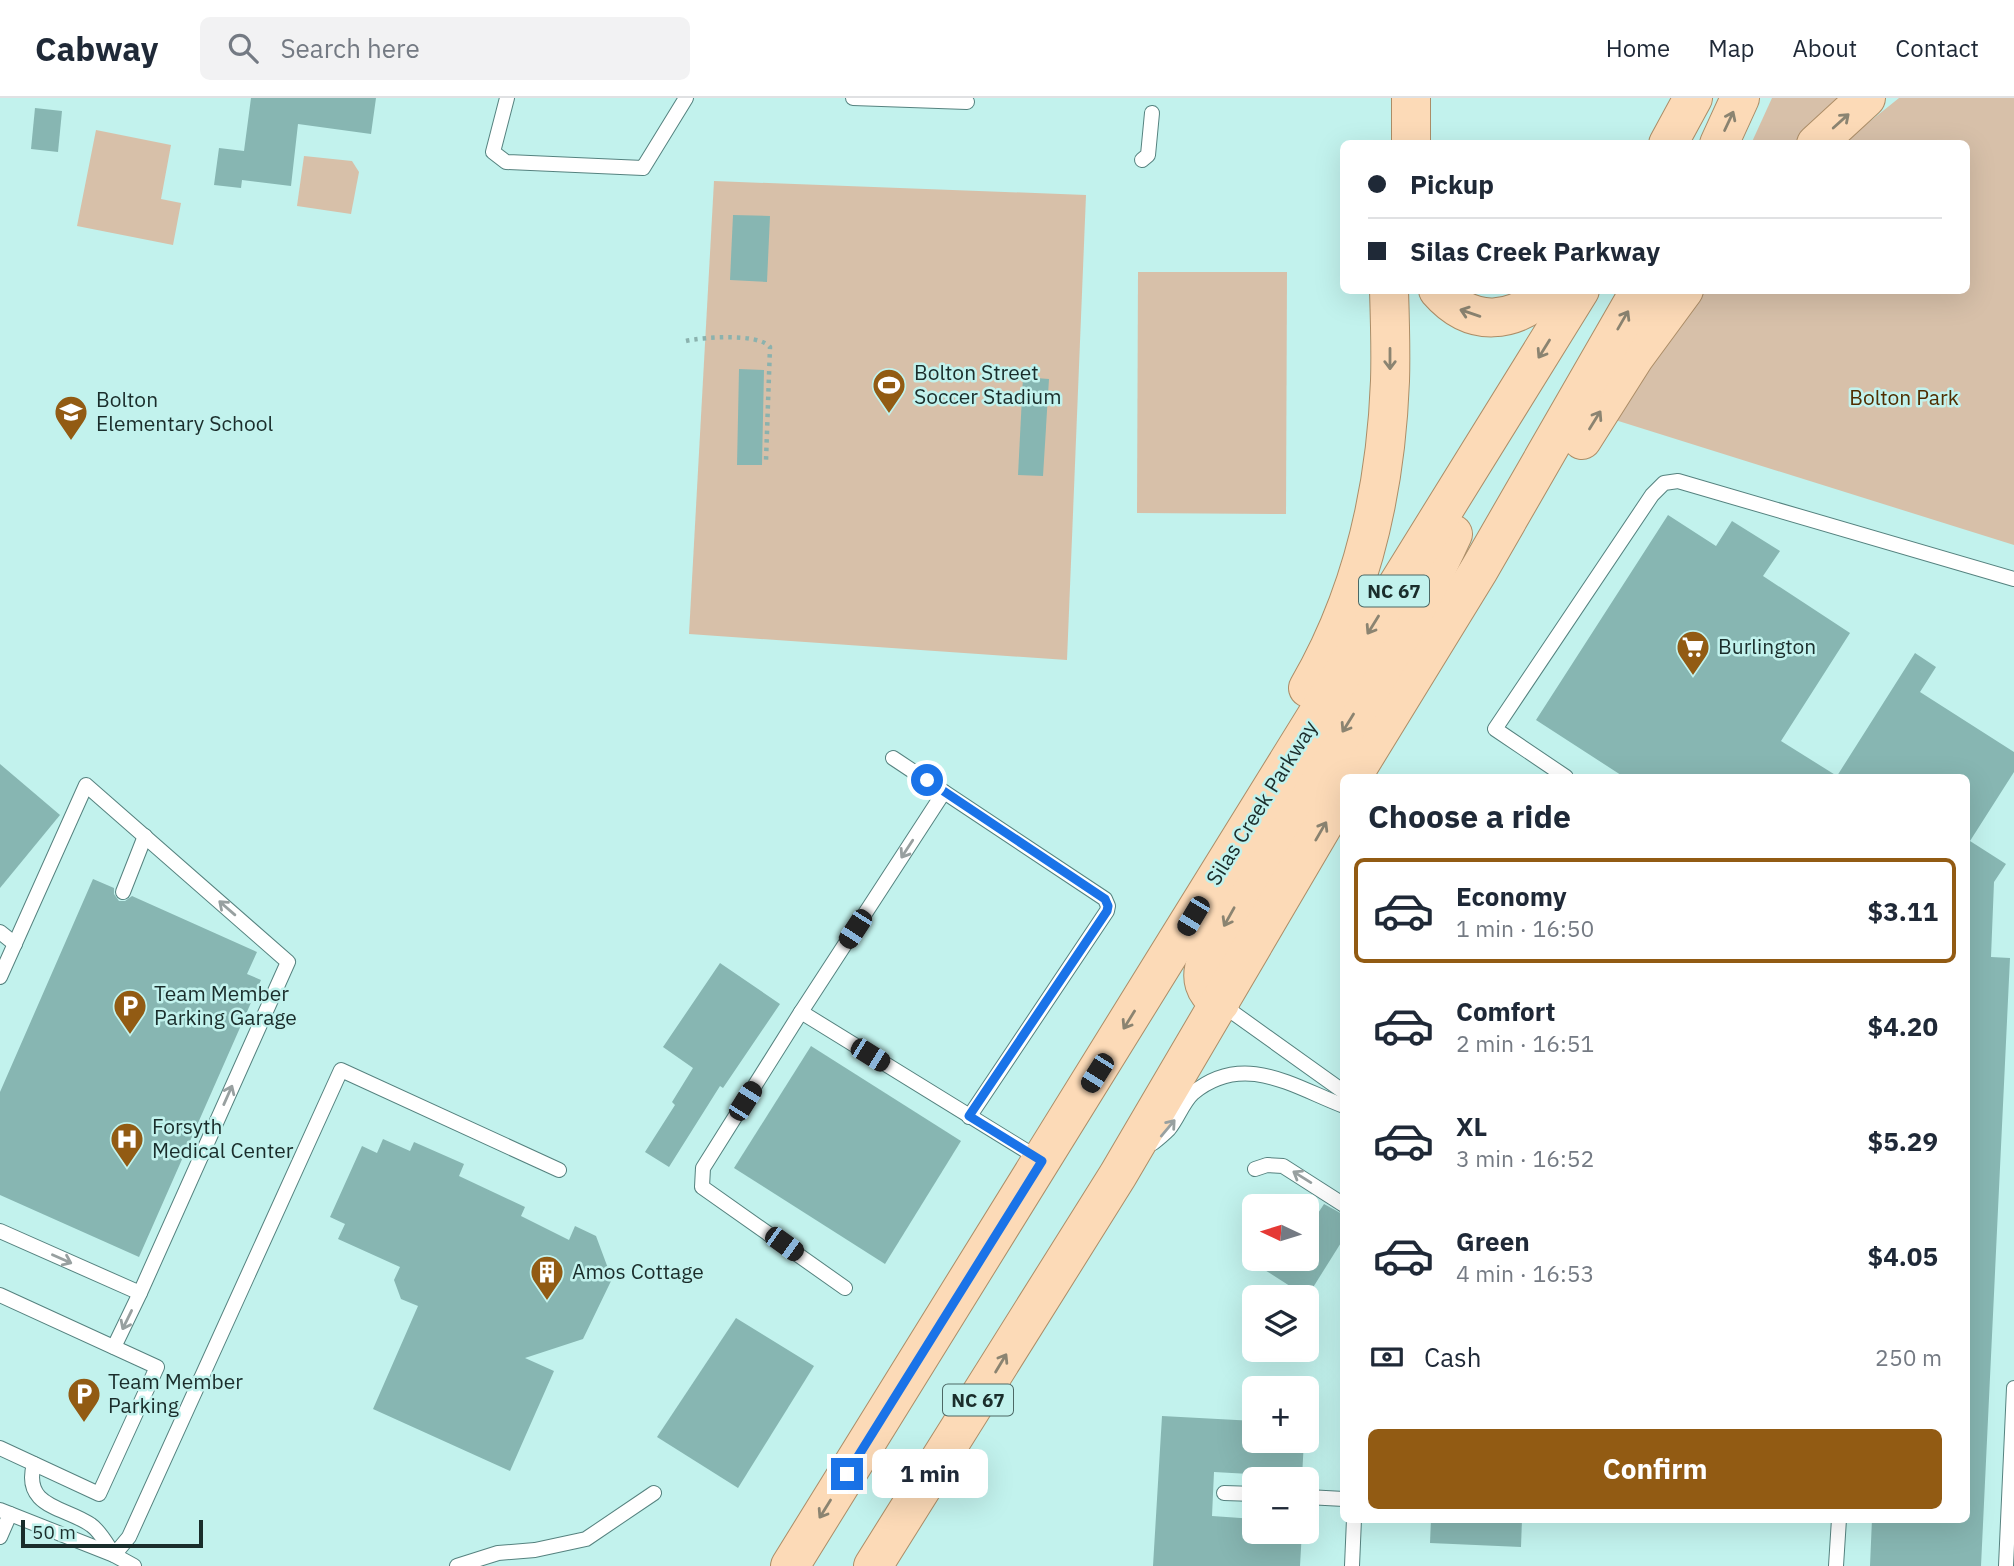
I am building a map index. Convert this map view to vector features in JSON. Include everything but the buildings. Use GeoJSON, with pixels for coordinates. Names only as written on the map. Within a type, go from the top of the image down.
{"type":"FeatureCollection","features":[{"type":"Feature","properties":{"kind":"main road"},"geometry":{"type":"LineString","coordinates":[[1388,98],[1388,140]]}},
{"type":"Feature","properties":{"kind":"main road"},"geometry":{"type":"LineString","coordinates":[[1411,98],[1411,140]]}},
{"type":"Feature","properties":{"kind":"main road"},"geometry":{"type":"LineString","coordinates":[[1721,140],[1740,98]]}},
{"type":"Feature","properties":{"kind":"main road"},"geometry":{"type":"LineString","coordinates":[[1820,140],[1866,98]]}},
{"type":"Feature","properties":{"kind":"main road"},"geometry":{"type":"LineString","coordinates":[[1657,140],[1682,118]]}},
{"type":"Feature","properties":{"kind":"main road"},"geometry":{"type":"LineString","coordinates":[[1207,892],[1254,778],[1314,678],[1337,629],[1365,550],[1385,444],[1390,381],[1390,294]]}},
{"type":"Feature","properties":{"kind":"main road"},"geometry":{"type":"LineString","coordinates":[[1442,294],[1456,308],[1480,317],[1493,317],[1520,312],[1536,304],[1545,294]]}},
{"type":"Feature","properties":{"kind":"main road","name":"Silas Creek Parkway"},"geometry":{"type":"LineString","coordinates":[[790,1566],[1578,294]]}},
{"type":"Feature","properties":{"kind":"main road","name":"NC 67"},"geometry":{"type":"LineString","coordinates":[[1354,774],[1479,570],[1638,294]]}},
{"type":"Feature","properties":{"kind":"main road"},"geometry":{"type":"LineString","coordinates":[[1479,570],[1536,513],[1634,358],[1681,294]]}},
{"type":"Feature","properties":{"kind":"main road"},"geometry":{"type":"LineString","coordinates":[[1220,1003],[1209,995],[1204,984],[1203,971],[1207,959],[1258,866],[1429,588],[1454,531],[1472,465]]}},
{"type":"Feature","properties":{"kind":"main road","name":"NC 67"},"geometry":{"type":"LineString","coordinates":[[873,1566],[1118,1175],[1340,797]]}},
{"type":"Feature","properties":{"kind":"lane"},"geometry":{"type":"LineString","coordinates":[[507,98],[493,152],[506,162],[643,168],[686,98]]}},
{"type":"Feature","properties":{"kind":"lane"},"geometry":{"type":"LineString","coordinates":[[853,98],[968,103]]}},
{"type":"Feature","properties":{"kind":"lane"},"geometry":{"type":"LineString","coordinates":[[1142,160],[1148,155],[1152,113]]}},
{"type":"Feature","properties":{"kind":"lane"},"geometry":{"type":"LineString","coordinates":[[1562,774],[1495,729],[1652,495],[1664,483],[1678,481],[2014,579]]}},
{"type":"Feature","properties":{"kind":"lane"},"geometry":{"type":"LineString","coordinates":[[893,758],[1105,899],[1108,906],[969,1116]]}},
{"type":"Feature","properties":{"kind":"lane"},"geometry":{"type":"LineString","coordinates":[[0,977],[86,785],[288,962],[114,1347]]}},
{"type":"Feature","properties":{"kind":"lane"},"geometry":{"type":"LineString","coordinates":[[845,1288],[702,1187],[703,1168],[944,792]]}},
{"type":"Feature","properties":{"kind":"lane"},"geometry":{"type":"LineString","coordinates":[[123,892],[145,836]]}},
{"type":"Feature","properties":{"kind":"lane"},"geometry":{"type":"LineString","coordinates":[[0,932],[15,944]]}},
{"type":"Feature","properties":{"kind":"lane"},"geometry":{"type":"LineString","coordinates":[[1220,1003],[1340,1088]]}},
{"type":"Feature","properties":{"kind":"lane"},"geometry":{"type":"LineString","coordinates":[[801,1012],[1042,1161]]}},
{"type":"Feature","properties":{"kind":"lane"},"geometry":{"type":"LineString","coordinates":[[114,1555],[130,1537],[341,1070],[559,1170]]}},
{"type":"Feature","properties":{"kind":"lane"},"geometry":{"type":"LineString","coordinates":[[1118,1175],[1168,1129],[1192,1094],[1226,1075],[1261,1074],[1280,1079],[1340,1105]]}},
{"type":"Feature","properties":{"kind":"lane"},"geometry":{"type":"LineString","coordinates":[[1255,1170],[1267,1165],[1283,1166],[1340,1202]]}},
{"type":"Feature","properties":{"kind":"lane"},"geometry":{"type":"LineString","coordinates":[[0,1231],[140,1293]]}},
{"type":"Feature","properties":{"kind":"lane"},"geometry":{"type":"LineString","coordinates":[[0,1295],[157,1367],[99,1494],[0,1448]]}},
{"type":"Feature","properties":{"kind":"lane"},"geometry":{"type":"LineString","coordinates":[[2006,1566],[2014,1388]]}},
{"type":"Feature","properties":{"kind":"lane"},"geometry":{"type":"LineString","coordinates":[[34,1464],[33,1485],[42,1501],[92,1525],[114,1555]]}},
{"type":"Feature","properties":{"kind":"lane"},"geometry":{"type":"LineString","coordinates":[[457,1566],[498,1553],[534,1550],[586,1539],[653,1493]]}},
{"type":"Feature","properties":{"kind":"lane"},"geometry":{"type":"LineString","coordinates":[[1224,1493],[1242,1494]]}},
{"type":"Feature","properties":{"kind":"lane"},"geometry":{"type":"LineString","coordinates":[[1319,1498],[1340,1499]]}},
{"type":"Feature","properties":{"kind":"lane"},"geometry":{"type":"LineString","coordinates":[[0,1537],[2,1511],[114,1555],[134,1566]]}},
{"type":"Feature","properties":{"kind":"lane"},"geometry":{"type":"LineString","coordinates":[[1352,1566],[1354,1523]]}},
{"type":"Feature","properties":{"kind":"lane"},"geometry":{"type":"LineString","coordinates":[[1836,1566],[1839,1523]]}},
{"type":"Feature","properties":{"kind":"path"},"geometry":{"type":"LineString","coordinates":[[686,341],[703,338],[757,340],[768,343],[766,460]]}},
{"type":"Feature","properties":{"kind":"green space"},"geometry":{"type":"Polygon","coordinates":[[[1772,98],[1848,98],[1799,140],[1753,140],[1772,98]]]}},
{"type":"Feature","properties":{"kind":"green space","name":"Bolton Park"},"geometry":{"type":"Polygon","coordinates":[[[1899,98],[2014,98],[2014,545],[1612,419],[1663,342],[1701,294],[1970,294],[1970,140],[1847,140],[1899,98]]]}},
{"type":"Feature","properties":{"kind":"green space"},"geometry":{"type":"Polygon","coordinates":[[[96,130],[171,145],[161,199],[181,203],[173,245],[77,226],[96,130]]]}},
{"type":"Feature","properties":{"kind":"green space"},"geometry":{"type":"Polygon","coordinates":[[[304,156],[352,161],[359,172],[351,214],[297,206],[304,156]]]}},
{"type":"Feature","properties":{"kind":"green space","name":"Bolton Street Soccer Stadium"},"geometry":{"type":"Polygon","coordinates":[[[714,181],[1086,195],[1067,660],[689,634],[714,181]]]}},
{"type":"Feature","properties":{"kind":"green space"},"geometry":{"type":"Polygon","coordinates":[[[1138,272],[1287,272],[1286,514],[1137,513],[1138,272]]]}},
{"type":"Feature","properties":{"kind":"place","name":"Bolton Street Soccer Stadium"},"geometry":{"type":"Point","coordinates":[889,415]}},
{"type":"Feature","properties":{"kind":"place","name":"Bolton Elementary School"},"geometry":{"type":"Point","coordinates":[71,442]}},
{"type":"Feature","properties":{"kind":"place","name":"Burlington"},"geometry":{"type":"Point","coordinates":[1693,677]}},
{"type":"Feature","properties":{"kind":"place","name":"Team Member Parking Garage"},"geometry":{"type":"Point","coordinates":[130,1036]}},
{"type":"Feature","properties":{"kind":"place","name":"Forsyth Medical Center"},"geometry":{"type":"Point","coordinates":[127,1169]}},
{"type":"Feature","properties":{"kind":"place","name":"Amos Cottage"},"geometry":{"type":"Point","coordinates":[547,1302]}},
{"type":"Feature","properties":{"kind":"place","name":"Team Member Parking"},"geometry":{"type":"Point","coordinates":[84,1424]}},
{"type":"Feature","properties":{"kind":"route"},"geometry":{"type":"LineString","coordinates":[[847,1474],[1042,1161],[969,1116],[1108,906],[1105,899],[927,780]]}}]}
